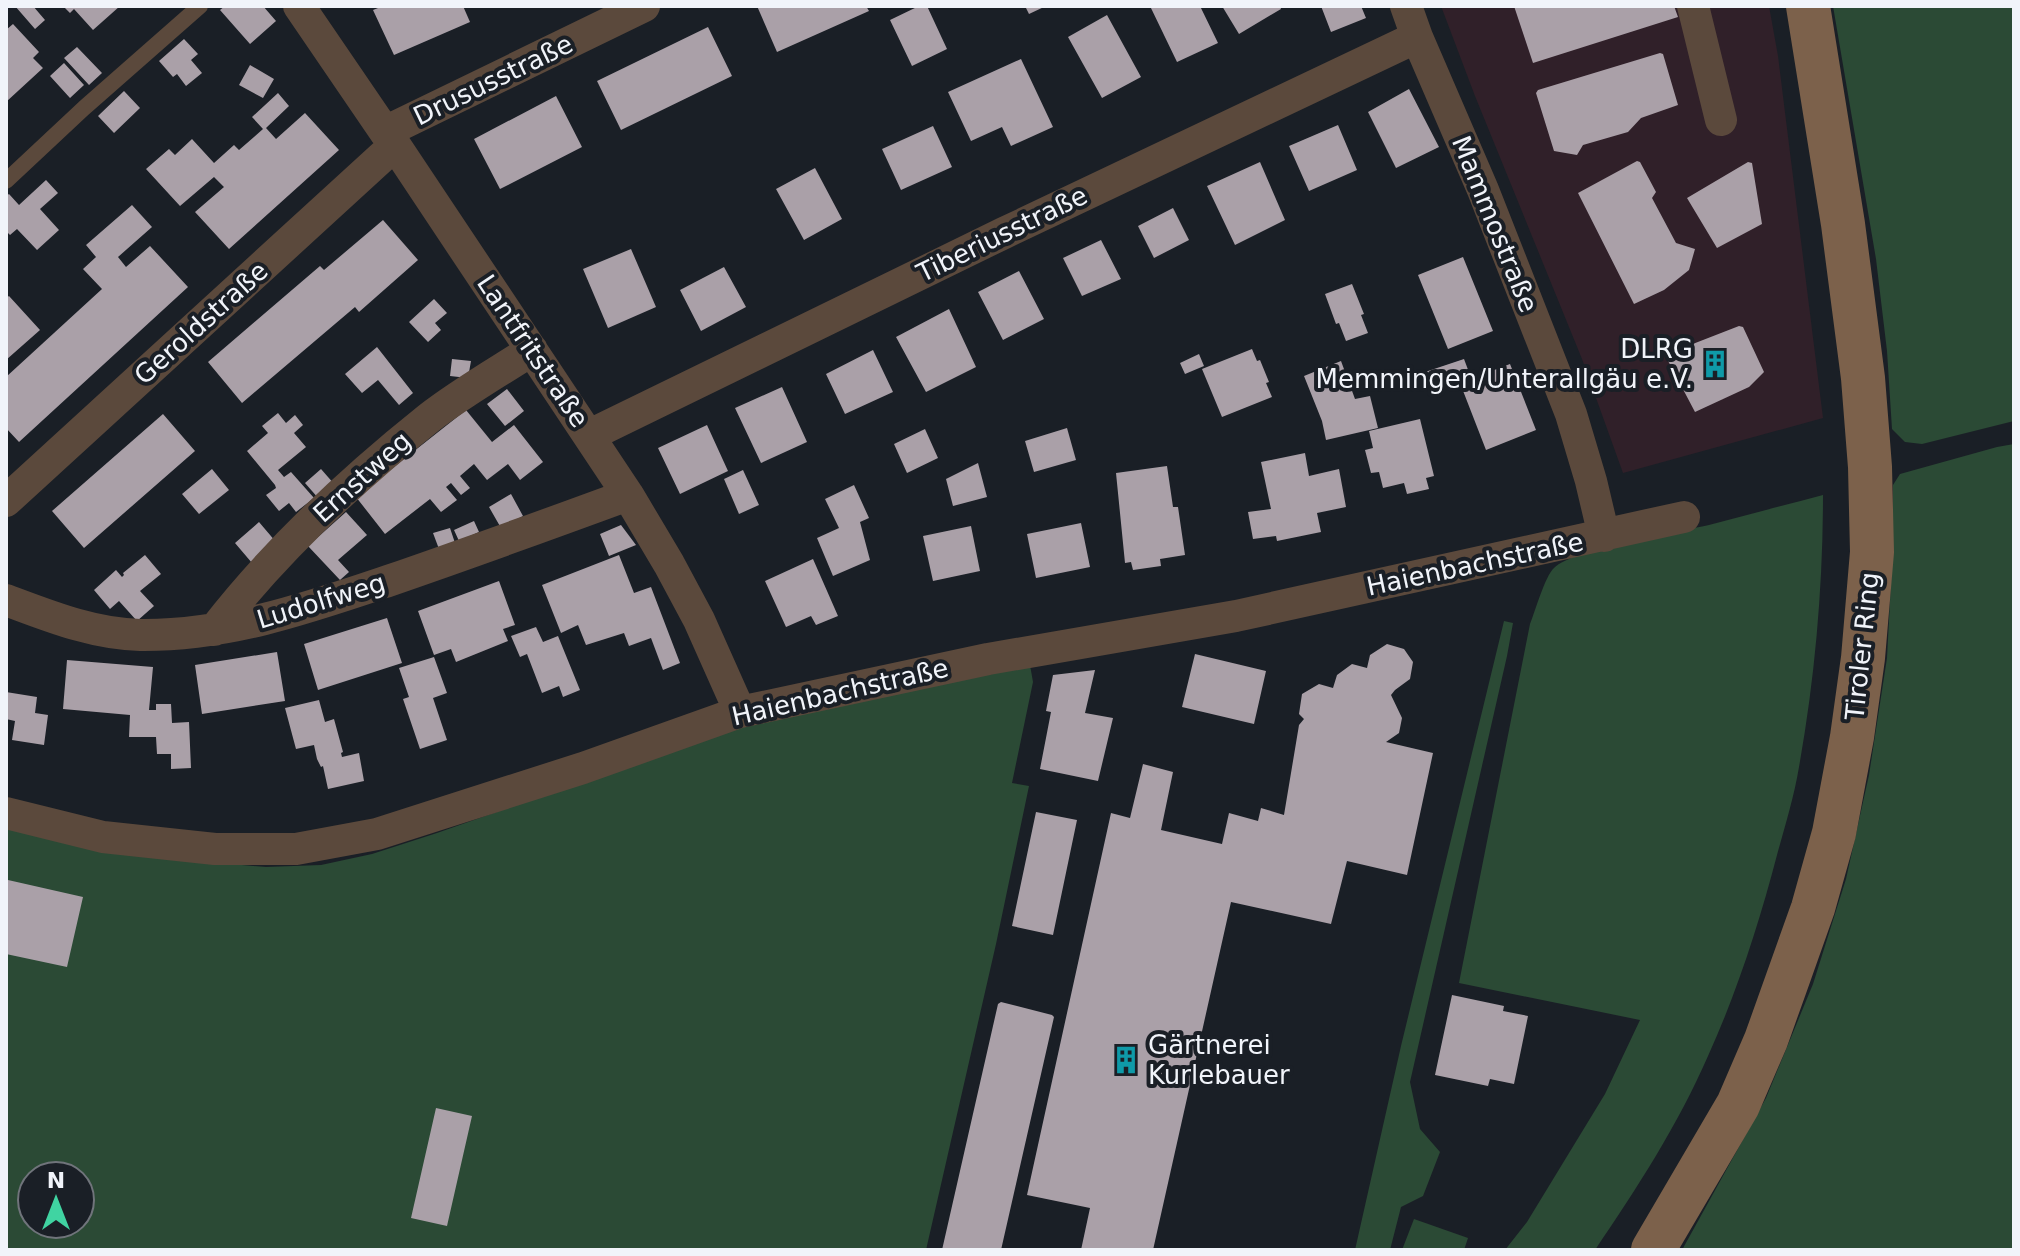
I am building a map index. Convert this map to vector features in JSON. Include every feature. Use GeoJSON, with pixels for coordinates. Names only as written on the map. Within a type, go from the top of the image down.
{"type":"FeatureCollection","features":[{"type":"Feature","properties":{"kind":"main road","name":"Tiroler Ring"},"geometry":{"type":"LineString","coordinates":[[1653,1250],[1738,1105],[1766,1040],[1813,908],[1834,833],[1863,658],[1872,552],[1863,378],[1843,224],[1808,6]]}},
{"type":"Feature","properties":{"kind":"street","name":"Lantfritstraße"},"geometry":{"type":"LineString","coordinates":[[299,6],[628,495],[699,620],[740,712]]}},
{"type":"Feature","properties":{"kind":"street","name":"Drususstraße"},"geometry":{"type":"LineString","coordinates":[[390,138],[644,6]]}},
{"type":"Feature","properties":{"kind":"street","name":"Mammostraße"},"geometry":{"type":"LineString","coordinates":[[1406,6],[1571,414],[1604,536]]}},
{"type":"Feature","properties":{"kind":"street"},"geometry":{"type":"LineString","coordinates":[[1693,6],[1721,120]]}},
{"type":"Feature","properties":{"kind":"street","name":"Tiberiusstraße"},"geometry":{"type":"LineString","coordinates":[[590,435],[989,240],[1417,37]]}},
{"type":"Feature","properties":{"kind":"street","name":"Geroldstraße"},"geometry":{"type":"LineString","coordinates":[[6,501],[390,138]]}},
{"type":"Feature","properties":{"kind":"street","name":"Ernstweg"},"geometry":{"type":"LineString","coordinates":[[214,630],[245,590],[288,544],[355,481],[431,416],[532,350]]}},
{"type":"Feature","properties":{"kind":"street","name":"Ludolfweg"},"geometry":{"type":"LineString","coordinates":[[6,600],[72,624],[105,632],[140,635],[214,630],[263,620],[337,597],[502,542],[628,495]]}},
{"type":"Feature","properties":{"kind":"street","name":"Haienbachstraße"},"geometry":{"type":"LineString","coordinates":[[6,813],[103,837],[215,849],[296,849],[377,834],[583,768],[740,712],[988,659],[1236,616],[1684,517]]}},
{"type":"Feature","properties":{"kind":"lane"},"geometry":{"type":"LineString","coordinates":[[6,181],[200,6]]}},
{"type":"Feature","properties":{"kind":"shaded area"},"geometry":{"type":"Polygon","coordinates":[[[1441,6],[1769,6],[1778,56],[1823,418],[1623,473],[1582,359],[1441,6]]]}},
{"type":"Feature","properties":{"kind":"green space"},"geometry":{"type":"Polygon","coordinates":[[[1833,6],[2014,6],[2014,421],[1922,444],[1905,442],[1892,429],[1876,259],[1833,6]]]}},
{"type":"Feature","properties":{"kind":"green space"},"geometry":{"type":"Polygon","coordinates":[[[2014,444],[2014,1250],[1682,1250],[1766,1098],[1813,984],[1846,879],[1869,775],[1887,658],[1893,485],[1900,474],[2014,444]]]}},
{"type":"Feature","properties":{"kind":"green space"},"geometry":{"type":"Polygon","coordinates":[[[1823,495],[1817,632],[1797,778],[1755,932],[1719,1032],[1670,1131],[1595,1250],[1505,1250],[1527,1222],[1605,1094],[1640,1020],[1459,983],[1530,624],[1544,586],[1554,568],[1582,554],[1823,495]]]}},
{"type":"Feature","properties":{"kind":"green space"},"geometry":{"type":"Polygon","coordinates":[[[1504,621],[1513,623],[1507,656],[1410,1082],[1420,1129],[1440,1152],[1423,1196],[1401,1207],[1390,1250],[1355,1250],[1401,1046],[1504,621]]]}},
{"type":"Feature","properties":{"kind":"green space"},"geometry":{"type":"Polygon","coordinates":[[[1030,665],[1033,682],[1012,783],[1029,786],[926,1250],[6,1250],[6,828],[162,858],[266,867],[321,865],[372,854],[730,730],[1030,665]]]}},
{"type":"Feature","properties":{"kind":"green space"},"geometry":{"type":"Polygon","coordinates":[[[1414,1219],[1468,1238],[1464,1250],[1402,1250],[1414,1219]]]}},
{"type":"Feature","properties":{"kind":"building"},"geometry":{"type":"Polygon","coordinates":[[[15,6],[33,6],[45,20],[35,29],[15,6]]]}},
{"type":"Feature","properties":{"kind":"building"},"geometry":{"type":"Polygon","coordinates":[[[63,6],[120,6],[93,30],[74,9],[70,13],[63,6]]]}},
{"type":"Feature","properties":{"kind":"building"},"geometry":{"type":"Polygon","coordinates":[[[225,6],[263,6],[276,21],[250,44],[220,10],[225,6]]]}},
{"type":"Feature","properties":{"kind":"building"},"geometry":{"type":"Polygon","coordinates":[[[383,6],[463,6],[470,22],[394,55],[373,10],[383,6]]]}},
{"type":"Feature","properties":{"kind":"building"},"geometry":{"type":"Polygon","coordinates":[[[757,6],[866,6],[869,11],[777,52],[757,6]]]}},
{"type":"Feature","properties":{"kind":"building"},"geometry":{"type":"Polygon","coordinates":[[[919,6],[927,6],[947,49],[912,66],[890,20],[919,6]]]}},
{"type":"Feature","properties":{"kind":"building"},"geometry":{"type":"Polygon","coordinates":[[[1025,6],[1046,6],[1029,14],[1025,6]]]}},
{"type":"Feature","properties":{"kind":"building"},"geometry":{"type":"Polygon","coordinates":[[[1150,6],[1200,6],[1218,43],[1177,62],[1150,6]]]}},
{"type":"Feature","properties":{"kind":"building"},"geometry":{"type":"Polygon","coordinates":[[[1222,6],[1280,6],[1281,9],[1239,34],[1222,6]]]}},
{"type":"Feature","properties":{"kind":"building"},"geometry":{"type":"Polygon","coordinates":[[[1321,6],[1361,6],[1366,18],[1331,32],[1321,6]]]}},
{"type":"Feature","properties":{"kind":"building"},"geometry":{"type":"Polygon","coordinates":[[[1514,6],[1674,6],[1678,17],[1533,63],[1514,6]]]}},
{"type":"Feature","properties":{"kind":"building"},"geometry":{"type":"Polygon","coordinates":[[[1107,15],[1141,77],[1102,98],[1068,37],[1107,15]]]}},
{"type":"Feature","properties":{"kind":"building"},"geometry":{"type":"Polygon","coordinates":[[[13,24],[39,52],[33,58],[43,68],[6,102],[6,30],[13,24]]]}},
{"type":"Feature","properties":{"kind":"building"},"geometry":{"type":"Polygon","coordinates":[[[708,27],[732,76],[621,130],[597,81],[708,27]]]}},
{"type":"Feature","properties":{"kind":"building"},"geometry":{"type":"Polygon","coordinates":[[[184,39],[198,54],[191,60],[202,73],[186,86],[177,74],[173,77],[159,61],[184,39]]]}},
{"type":"Feature","properties":{"kind":"building"},"geometry":{"type":"Polygon","coordinates":[[[77,47],[102,73],[89,85],[64,58],[77,47]]]}},
{"type":"Feature","properties":{"kind":"building"},"geometry":{"type":"Polygon","coordinates":[[[1663,54],[1678,105],[1641,118],[1628,132],[1583,145],[1577,155],[1554,151],[1536,93],[1538,90],[1663,54]]]}},
{"type":"Feature","properties":{"kind":"building"},"geometry":{"type":"Polygon","coordinates":[[[1021,59],[1053,127],[1011,146],[1002,127],[971,141],[948,92],[1021,59]]]}},
{"type":"Feature","properties":{"kind":"building"},"geometry":{"type":"Polygon","coordinates":[[[64,63],[84,85],[70,98],[50,76],[64,63]]]}},
{"type":"Feature","properties":{"kind":"building"},"geometry":{"type":"Polygon","coordinates":[[[250,65],[274,79],[263,98],[239,85],[250,65]]]}},
{"type":"Feature","properties":{"kind":"building"},"geometry":{"type":"Polygon","coordinates":[[[1409,89],[1439,147],[1396,168],[1368,112],[1409,89]]]}},
{"type":"Feature","properties":{"kind":"building"},"geometry":{"type":"Polygon","coordinates":[[[124,91],[140,108],[114,133],[98,116],[124,91]]]}},
{"type":"Feature","properties":{"kind":"building"},"geometry":{"type":"Polygon","coordinates":[[[278,93],[289,106],[266,128],[276,139],[305,113],[339,150],[229,249],[195,212],[224,187],[214,177],[180,206],[146,169],[169,149],[175,155],[192,139],[214,163],[234,145],[239,150],[263,129],[252,117],[278,93]]]}},
{"type":"Feature","properties":{"kind":"building"},"geometry":{"type":"Polygon","coordinates":[[[556,96],[582,147],[500,189],[474,139],[556,96]]]}},
{"type":"Feature","properties":{"kind":"building"},"geometry":{"type":"Polygon","coordinates":[[[1338,125],[1357,170],[1309,191],[1289,146],[1338,125]]]}},
{"type":"Feature","properties":{"kind":"building"},"geometry":{"type":"Polygon","coordinates":[[[933,126],[952,167],[901,190],[882,149],[933,126]]]}},
{"type":"Feature","properties":{"kind":"building"},"geometry":{"type":"Polygon","coordinates":[[[1637,161],[1656,192],[1652,198],[1676,243],[1695,249],[1689,270],[1664,290],[1634,304],[1578,193],[1637,161]]]}},
{"type":"Feature","properties":{"kind":"building"},"geometry":{"type":"Polygon","coordinates":[[[1260,162],[1285,220],[1235,245],[1207,186],[1260,162]]]}},
{"type":"Feature","properties":{"kind":"building"},"geometry":{"type":"Polygon","coordinates":[[[1748,162],[1752,163],[1762,224],[1717,248],[1687,198],[1748,162]]]}},
{"type":"Feature","properties":{"kind":"building"},"geometry":{"type":"Polygon","coordinates":[[[815,168],[842,219],[804,240],[776,189],[815,168]]]}},
{"type":"Feature","properties":{"kind":"building"},"geometry":{"type":"Polygon","coordinates":[[[46,180],[58,193],[40,209],[59,230],[37,250],[17,229],[10,235],[6,231],[6,196],[9,194],[19,205],[46,180]]]}},
{"type":"Feature","properties":{"kind":"building"},"geometry":{"type":"Polygon","coordinates":[[[132,205],[152,227],[118,257],[126,267],[150,246],[188,287],[19,442],[6,428],[6,377],[102,289],[83,269],[96,257],[86,245],[132,205]]]}},
{"type":"Feature","properties":{"kind":"building"},"geometry":{"type":"Polygon","coordinates":[[[1173,208],[1189,240],[1154,258],[1138,226],[1173,208]]]}},
{"type":"Feature","properties":{"kind":"building"},"geometry":{"type":"Polygon","coordinates":[[[383,220],[418,260],[359,312],[355,307],[242,403],[208,362],[320,266],[324,270],[383,220]]]}},
{"type":"Feature","properties":{"kind":"building"},"geometry":{"type":"Polygon","coordinates":[[[1101,240],[1121,279],[1082,296],[1063,258],[1101,240]]]}},
{"type":"Feature","properties":{"kind":"building"},"geometry":{"type":"Polygon","coordinates":[[[631,249],[656,307],[608,328],[583,269],[631,249]]]}},
{"type":"Feature","properties":{"kind":"building"},"geometry":{"type":"Polygon","coordinates":[[[1463,257],[1493,331],[1448,349],[1418,275],[1463,257]]]}},
{"type":"Feature","properties":{"kind":"building"},"geometry":{"type":"Polygon","coordinates":[[[724,267],[746,307],[701,331],[680,290],[724,267]]]}},
{"type":"Feature","properties":{"kind":"building"},"geometry":{"type":"Polygon","coordinates":[[[1019,271],[1044,319],[1003,340],[978,292],[1019,271]]]}},
{"type":"Feature","properties":{"kind":"building"},"geometry":{"type":"Polygon","coordinates":[[[1352,284],[1368,333],[1346,341],[1325,294],[1352,284]]]}},
{"type":"Feature","properties":{"kind":"building"},"geometry":{"type":"Polygon","coordinates":[[[9,296],[40,330],[6,360],[6,298],[9,296]]]}},
{"type":"Feature","properties":{"kind":"building"},"geometry":{"type":"Polygon","coordinates":[[[434,299],[447,313],[435,323],[441,330],[428,342],[409,322],[434,299]]]}},
{"type":"Feature","properties":{"kind":"building"},"geometry":{"type":"Polygon","coordinates":[[[949,309],[976,367],[926,392],[896,337],[949,309]]]}},
{"type":"Feature","properties":{"kind":"building","name":"DLRG Memmingen/Unterallgäu e.V."},"geometry":{"type":"Polygon","coordinates":[[[1743,327],[1764,372],[1749,387],[1695,412],[1667,354],[1743,327]]]}},
{"type":"Feature","properties":{"kind":"building"},"geometry":{"type":"Polygon","coordinates":[[[377,347],[413,393],[399,405],[378,380],[362,393],[345,374],[377,347]]]}},
{"type":"Feature","properties":{"kind":"building"},"geometry":{"type":"Polygon","coordinates":[[[1252,349],[1257,361],[1260,360],[1272,397],[1222,417],[1202,369],[1252,349]]]}},
{"type":"Feature","properties":{"kind":"building"},"geometry":{"type":"Polygon","coordinates":[[[873,350],[893,392],[845,414],[826,374],[873,350]]]}},
{"type":"Feature","properties":{"kind":"building"},"geometry":{"type":"Polygon","coordinates":[[[1199,354],[1204,366],[1185,374],[1180,363],[1199,354]]]}},
{"type":"Feature","properties":{"kind":"building"},"geometry":{"type":"Polygon","coordinates":[[[452,359],[471,361],[468,378],[450,376],[452,359]]]}},
{"type":"Feature","properties":{"kind":"building"},"geometry":{"type":"Polygon","coordinates":[[[1464,359],[1470,375],[1424,390],[1419,374],[1464,359]]]}},
{"type":"Feature","properties":{"kind":"building"},"geometry":{"type":"Polygon","coordinates":[[[1341,361],[1355,399],[1370,396],[1378,428],[1326,440],[1304,376],[1341,361]]]}},
{"type":"Feature","properties":{"kind":"building"},"geometry":{"type":"Polygon","coordinates":[[[1510,364],[1536,430],[1486,450],[1460,383],[1510,364]]]}},
{"type":"Feature","properties":{"kind":"building"},"geometry":{"type":"Polygon","coordinates":[[[782,387],[807,442],[761,463],[735,408],[782,387]]]}},
{"type":"Feature","properties":{"kind":"building"},"geometry":{"type":"Polygon","coordinates":[[[507,389],[524,411],[505,426],[487,404],[507,389]]]}},
{"type":"Feature","properties":{"kind":"building"},"geometry":{"type":"Polygon","coordinates":[[[466,410],[492,442],[514,425],[543,462],[520,480],[508,464],[487,480],[474,464],[460,476],[470,488],[461,495],[451,483],[446,487],[457,500],[441,512],[430,499],[385,534],[356,497],[466,410]]]}},
{"type":"Feature","properties":{"kind":"building"},"geometry":{"type":"Polygon","coordinates":[[[278,413],[286,423],[295,415],[303,425],[294,433],[306,447],[278,470],[284,477],[291,472],[314,498],[296,512],[289,503],[279,511],[266,495],[276,488],[275,485],[247,451],[268,433],[262,426],[278,413]]]}},
{"type":"Feature","properties":{"kind":"building"},"geometry":{"type":"Polygon","coordinates":[[[163,414],[195,451],[84,548],[52,511],[163,414]]]}},
{"type":"Feature","properties":{"kind":"building"},"geometry":{"type":"Polygon","coordinates":[[[1420,419],[1434,476],[1426,478],[1429,489],[1407,494],[1404,483],[1383,488],[1379,472],[1371,473],[1365,450],[1373,448],[1369,431],[1420,419]]]}},
{"type":"Feature","properties":{"kind":"building"},"geometry":{"type":"Polygon","coordinates":[[[707,425],[728,471],[680,494],[658,448],[707,425]]]}},
{"type":"Feature","properties":{"kind":"building"},"geometry":{"type":"Polygon","coordinates":[[[1067,428],[1076,460],[1034,472],[1025,441],[1067,428]]]}},
{"type":"Feature","properties":{"kind":"building"},"geometry":{"type":"Polygon","coordinates":[[[925,429],[938,458],[907,473],[894,444],[925,429]]]}},
{"type":"Feature","properties":{"kind":"building"},"geometry":{"type":"Polygon","coordinates":[[[1305,453],[1309,476],[1339,469],[1346,507],[1317,513],[1321,532],[1277,541],[1276,536],[1253,539],[1248,512],[1271,509],[1261,462],[1305,453]]]}},
{"type":"Feature","properties":{"kind":"building"},"geometry":{"type":"Polygon","coordinates":[[[978,463],[987,497],[953,506],[946,479],[978,463]]]}},
{"type":"Feature","properties":{"kind":"building"},"geometry":{"type":"Polygon","coordinates":[[[1167,466],[1173,507],[1178,507],[1185,555],[1160,559],[1161,566],[1133,570],[1131,562],[1125,563],[1116,473],[1167,466]]]}},
{"type":"Feature","properties":{"kind":"building"},"geometry":{"type":"Polygon","coordinates":[[[212,469],[229,490],[199,514],[182,494],[212,469]]]}},
{"type":"Feature","properties":{"kind":"building"},"geometry":{"type":"Polygon","coordinates":[[[321,469],[335,485],[319,499],[305,483],[321,469]]]}},
{"type":"Feature","properties":{"kind":"building"},"geometry":{"type":"Polygon","coordinates":[[[743,470],[759,505],[739,514],[724,479],[743,470]]]}},
{"type":"Feature","properties":{"kind":"building"},"geometry":{"type":"Polygon","coordinates":[[[854,485],[869,518],[860,522],[870,560],[833,576],[817,538],[839,528],[825,499],[854,485]]]}},
{"type":"Feature","properties":{"kind":"building"},"geometry":{"type":"Polygon","coordinates":[[[511,494],[523,516],[501,528],[489,507],[511,494]]]}},
{"type":"Feature","properties":{"kind":"building"},"geometry":{"type":"Polygon","coordinates":[[[346,512],[367,535],[338,560],[349,572],[340,580],[308,546],[346,512]]]}},
{"type":"Feature","properties":{"kind":"building"},"geometry":{"type":"Polygon","coordinates":[[[474,521],[479,532],[459,541],[454,530],[474,521]]]}},
{"type":"Feature","properties":{"kind":"building"},"geometry":{"type":"Polygon","coordinates":[[[259,522],[276,542],[252,563],[235,543],[259,522]]]}},
{"type":"Feature","properties":{"kind":"building"},"geometry":{"type":"Polygon","coordinates":[[[1081,523],[1090,567],[1036,578],[1027,534],[1081,523]]]}},
{"type":"Feature","properties":{"kind":"building"},"geometry":{"type":"Polygon","coordinates":[[[621,525],[636,545],[609,556],[600,534],[621,525]]]}},
{"type":"Feature","properties":{"kind":"building"},"geometry":{"type":"Polygon","coordinates":[[[971,526],[980,571],[933,581],[923,536],[971,526]]]}},
{"type":"Feature","properties":{"kind":"building"},"geometry":{"type":"Polygon","coordinates":[[[450,528],[455,543],[439,549],[433,533],[450,528]]]}},
{"type":"Feature","properties":{"kind":"building"},"geometry":{"type":"Polygon","coordinates":[[[145,555],[161,574],[140,591],[154,606],[137,621],[119,601],[110,609],[94,590],[116,570],[122,577],[145,555]]]}},
{"type":"Feature","properties":{"kind":"building"},"geometry":{"type":"Polygon","coordinates":[[[619,555],[634,593],[651,587],[680,663],[663,670],[651,638],[629,646],[624,633],[586,645],[578,625],[561,633],[542,585],[619,555]]]}},
{"type":"Feature","properties":{"kind":"building"},"geometry":{"type":"Polygon","coordinates":[[[813,559],[838,616],[816,625],[811,616],[786,627],[765,581],[813,559]]]}},
{"type":"Feature","properties":{"kind":"building"},"geometry":{"type":"Polygon","coordinates":[[[499,581],[515,625],[503,629],[508,641],[456,662],[451,649],[434,655],[418,611],[499,581]]]}},
{"type":"Feature","properties":{"kind":"building"},"geometry":{"type":"Polygon","coordinates":[[[387,618],[402,663],[318,690],[304,644],[387,618]]]}},
{"type":"Feature","properties":{"kind":"building"},"geometry":{"type":"Polygon","coordinates":[[[536,627],[543,642],[558,636],[580,690],[563,697],[559,686],[542,693],[527,654],[520,657],[511,636],[536,627]]]}},
{"type":"Feature","properties":{"kind":"building","name":"Gärtnerei Kurlebauer"},"geometry":{"type":"Polygon","coordinates":[[[1387,644],[1404,649],[1413,662],[1410,679],[1391,695],[1402,718],[1399,733],[1386,742],[1433,753],[1407,875],[1347,861],[1331,924],[1231,902],[1153,1250],[1081,1250],[1090,1208],[1027,1195],[1111,813],[1130,818],[1143,764],[1173,772],[1161,830],[1222,844],[1229,813],[1258,821],[1261,808],[1284,815],[1299,725],[1304,719],[1299,714],[1302,694],[1319,684],[1333,688],[1337,675],[1352,664],[1367,668],[1370,655],[1387,644]]]}},
{"type":"Feature","properties":{"kind":"building"},"geometry":{"type":"Polygon","coordinates":[[[277,652],[285,701],[202,714],[195,665],[277,652]]]}},
{"type":"Feature","properties":{"kind":"building"},"geometry":{"type":"Polygon","coordinates":[[[1195,654],[1266,671],[1254,724],[1182,707],[1195,654]]]}},
{"type":"Feature","properties":{"kind":"building"},"geometry":{"type":"Polygon","coordinates":[[[434,657],[447,693],[433,698],[447,740],[420,749],[403,699],[409,697],[399,668],[434,657]]]}},
{"type":"Feature","properties":{"kind":"building"},"geometry":{"type":"Polygon","coordinates":[[[67,660],[153,667],[149,710],[156,710],[156,704],[171,704],[172,723],[189,722],[191,768],[171,769],[171,754],[157,754],[156,737],[129,737],[130,715],[63,709],[67,660]]]}},
{"type":"Feature","properties":{"kind":"building"},"geometry":{"type":"Polygon","coordinates":[[[1095,670],[1085,713],[1113,718],[1098,781],[1040,769],[1051,712],[1046,711],[1053,675],[1095,670]]]}},
{"type":"Feature","properties":{"kind":"building"},"geometry":{"type":"Polygon","coordinates":[[[6,692],[37,697],[35,713],[48,715],[44,745],[12,740],[15,721],[6,719],[6,692]]]}},
{"type":"Feature","properties":{"kind":"building"},"geometry":{"type":"Polygon","coordinates":[[[319,700],[325,722],[334,719],[342,757],[359,753],[364,781],[328,789],[314,745],[296,749],[285,708],[319,700]]]}},
{"type":"Feature","properties":{"kind":"building"},"geometry":{"type":"Polygon","coordinates":[[[1036,812],[1077,820],[1053,935],[1012,926],[1036,812]]]}},
{"type":"Feature","properties":{"kind":"building"},"geometry":{"type":"Polygon","coordinates":[[[8,880],[83,897],[67,967],[6,954],[8,880]]]}},
{"type":"Feature","properties":{"kind":"building"},"geometry":{"type":"Polygon","coordinates":[[[1452,995],[1504,1006],[1503,1011],[1528,1016],[1514,1084],[1490,1079],[1488,1086],[1435,1075],[1452,995]]]}},
{"type":"Feature","properties":{"kind":"building"},"geometry":{"type":"Polygon","coordinates":[[[1001,1002],[1054,1017],[1001,1250],[942,1250],[998,1004],[1001,1002]]]}},
{"type":"Feature","properties":{"kind":"building"},"geometry":{"type":"Polygon","coordinates":[[[436,1108],[472,1116],[447,1226],[411,1218],[436,1108]]]}},
{"type":"Feature","properties":{"kind":"place","name":"DLRG Memmingen/Unterallgäu e.V."},"geometry":{"type":"Point","coordinates":[1715,364]}},
{"type":"Feature","properties":{"kind":"place","name":"Gärtnerei Kurlebauer"},"geometry":{"type":"Point","coordinates":[1126,1060]}}]}
